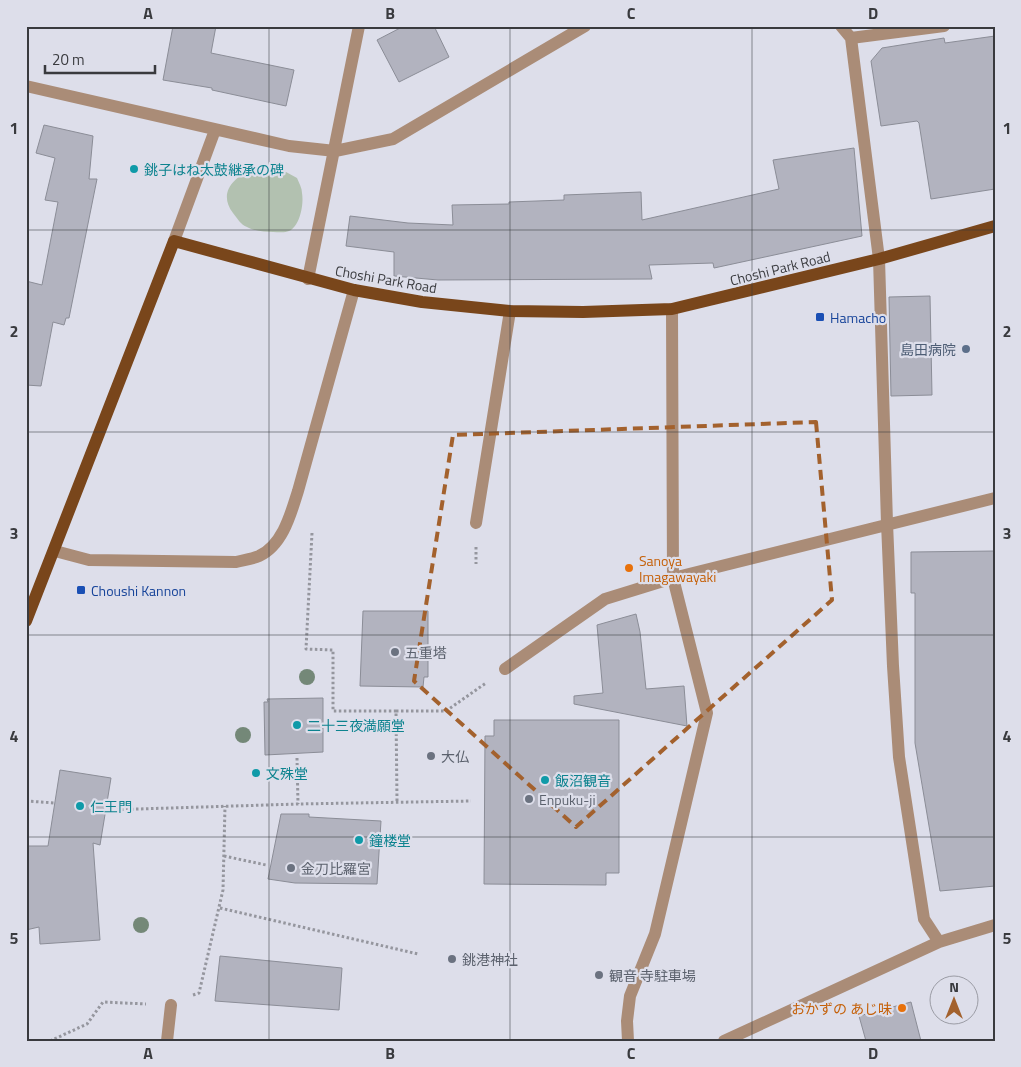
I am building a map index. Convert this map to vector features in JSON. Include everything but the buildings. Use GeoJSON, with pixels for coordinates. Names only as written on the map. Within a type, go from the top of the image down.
{"type":"FeatureCollection","features":[{"type":"Feature","properties":{"kind":"main road","name":"Choshi Park Road"},"geometry":{"type":"LineString","coordinates":[[174,241],[308,279],[354,290],[422,302],[510,311],[583,312],[672,309],[880,259],[995,226]]}},
{"type":"Feature","properties":{"kind":"main road"},"geometry":{"type":"LineString","coordinates":[[26,621],[55,551],[174,241]]}},
{"type":"Feature","properties":{"kind":"street"},"geometry":{"type":"LineString","coordinates":[[308,279],[359,26]]}},
{"type":"Feature","properties":{"kind":"street"},"geometry":{"type":"LineString","coordinates":[[26,86],[289,146],[335,151],[392,139],[585,26]]}},
{"type":"Feature","properties":{"kind":"street"},"geometry":{"type":"LineString","coordinates":[[841,26],[851,38],[880,259],[893,657],[899,757],[924,919],[939,942]]}},
{"type":"Feature","properties":{"kind":"street"},"geometry":{"type":"LineString","coordinates":[[851,38],[944,26]]}},
{"type":"Feature","properties":{"kind":"street"},"geometry":{"type":"LineString","coordinates":[[174,241],[215,130]]}},
{"type":"Feature","properties":{"kind":"street"},"geometry":{"type":"LineString","coordinates":[[55,551],[88,560],[236,562],[260,556],[273,546],[289,520],[354,290]]}},
{"type":"Feature","properties":{"kind":"street"},"geometry":{"type":"LineString","coordinates":[[628,1041],[627,1021],[630,996],[655,934],[706,713],[673,578],[672,309]]}},
{"type":"Feature","properties":{"kind":"street"},"geometry":{"type":"LineString","coordinates":[[476,523],[510,311]]}},
{"type":"Feature","properties":{"kind":"street"},"geometry":{"type":"LineString","coordinates":[[505,669],[605,599],[673,578],[888,523],[995,498]]}},
{"type":"Feature","properties":{"kind":"street"},"geometry":{"type":"LineString","coordinates":[[724,1041],[939,942],[995,925]]}},
{"type":"Feature","properties":{"kind":"street"},"geometry":{"type":"LineString","coordinates":[[167,1041],[171,1005]]}},
{"type":"Feature","properties":{"kind":"path"},"geometry":{"type":"LineString","coordinates":[[309,586],[306,649],[333,650],[333,711],[446,711],[505,669]]}},
{"type":"Feature","properties":{"kind":"path"},"geometry":{"type":"LineString","coordinates":[[396,711],[397,801]]}},
{"type":"Feature","properties":{"kind":"path"},"geometry":{"type":"LineString","coordinates":[[297,758],[298,804]]}},
{"type":"Feature","properties":{"kind":"path"},"geometry":{"type":"LineString","coordinates":[[26,801],[55,803]]}},
{"type":"Feature","properties":{"kind":"path"},"geometry":{"type":"LineString","coordinates":[[106,810],[397,801],[471,801]]}},
{"type":"Feature","properties":{"kind":"path"},"geometry":{"type":"LineString","coordinates":[[50,1041],[86,1024],[103,1002],[171,1005],[199,992],[223,890],[225,806]]}},
{"type":"Feature","properties":{"kind":"path"},"geometry":{"type":"LineString","coordinates":[[224,856],[266,865]]}},
{"type":"Feature","properties":{"kind":"path"},"geometry":{"type":"LineString","coordinates":[[220,908],[418,954]]}},
{"type":"Feature","properties":{"kind":"highlighted area"},"geometry":{"type":"Polygon","coordinates":[[[816,422],[832,600],[576,827],[414,681],[453,435],[816,422]]]}},
{"type":"Feature","properties":{"kind":"green space"},"geometry":{"type":"Polygon","coordinates":[[[252,169],[286,172],[297,178],[302,191],[302,209],[296,225],[289,231],[270,232],[253,229],[243,225],[233,213],[229,206],[227,193],[239,177],[252,169]]]}},
{"type":"Feature","properties":{"kind":"place","name":"銚子はね太鼓継承の碑"},"geometry":{"type":"Point","coordinates":[134,169]}},
{"type":"Feature","properties":{"kind":"place","name":"Hamacho"},"geometry":{"type":"Point","coordinates":[820,317]}},
{"type":"Feature","properties":{"kind":"place","name":"島田病院"},"geometry":{"type":"Point","coordinates":[966,349]}},
{"type":"Feature","properties":{"kind":"place","name":"Sanoya Imagawayaki"},"geometry":{"type":"Point","coordinates":[629,568]}},
{"type":"Feature","properties":{"kind":"place","name":"Choushi Kannon"},"geometry":{"type":"Point","coordinates":[81,590]}},
{"type":"Feature","properties":{"kind":"place","name":"五重塔"},"geometry":{"type":"Point","coordinates":[395,652]}},
{"type":"Feature","properties":{"kind":"place","name":"二十三夜満願堂"},"geometry":{"type":"Point","coordinates":[297,725]}},
{"type":"Feature","properties":{"kind":"place","name":"大仏"},"geometry":{"type":"Point","coordinates":[431,756]}},
{"type":"Feature","properties":{"kind":"place","name":"文殊堂"},"geometry":{"type":"Point","coordinates":[256,773]}},
{"type":"Feature","properties":{"kind":"place","name":"飯沼観音"},"geometry":{"type":"Point","coordinates":[545,780]}},
{"type":"Feature","properties":{"kind":"place","name":"Enpuku-ji"},"geometry":{"type":"Point","coordinates":[529,799]}},
{"type":"Feature","properties":{"kind":"place","name":"仁王門"},"geometry":{"type":"Point","coordinates":[80,806]}},
{"type":"Feature","properties":{"kind":"place","name":"鐘楼堂"},"geometry":{"type":"Point","coordinates":[359,840]}},
{"type":"Feature","properties":{"kind":"place","name":"金刀比羅宮"},"geometry":{"type":"Point","coordinates":[291,868]}},
{"type":"Feature","properties":{"kind":"place","name":"銚港神社"},"geometry":{"type":"Point","coordinates":[452,959]}},
{"type":"Feature","properties":{"kind":"place","name":"観音 寺駐車場"},"geometry":{"type":"Point","coordinates":[599,975]}},
{"type":"Feature","properties":{"kind":"place","name":"おかずの あじ味"},"geometry":{"type":"Point","coordinates":[902,1008]}}]}
